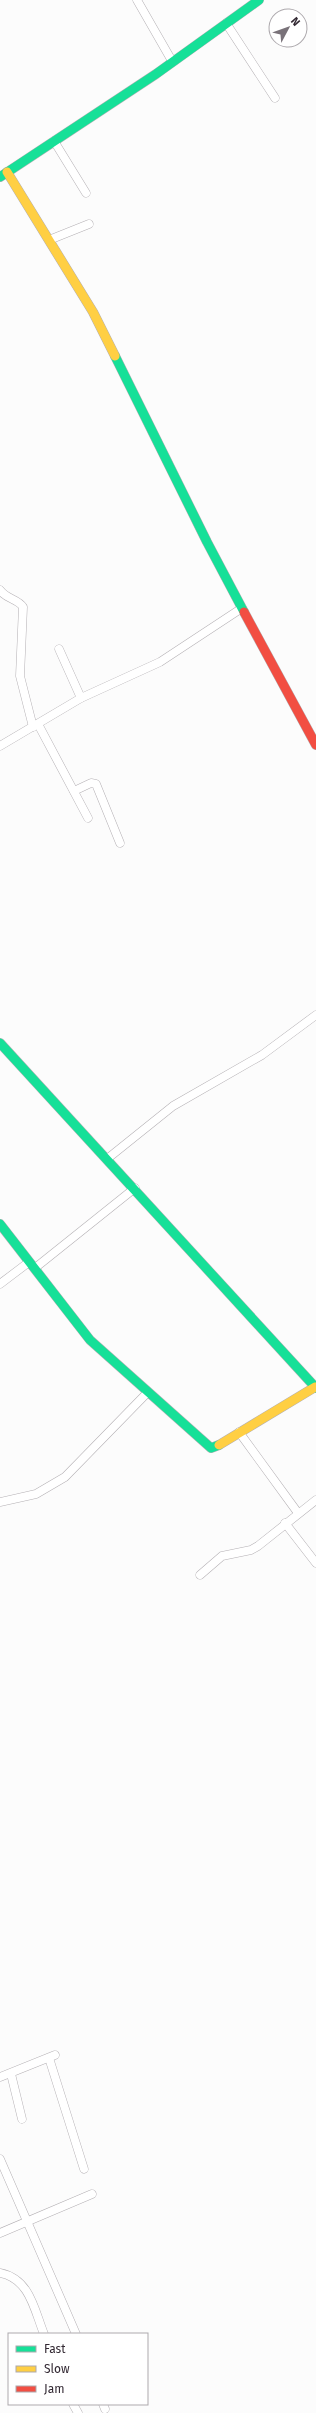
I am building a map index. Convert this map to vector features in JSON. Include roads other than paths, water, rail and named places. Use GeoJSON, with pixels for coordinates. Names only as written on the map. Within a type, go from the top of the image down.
{"type":"FeatureCollection","features":[{"type":"Feature","properties":{"kind":"street"},"geometry":{"type":"LineString","coordinates":[[138,0],[172,61]]}},
{"type":"Feature","properties":{"kind":"street"},"geometry":{"type":"LineString","coordinates":[[258,0],[172,61],[4,174],[50,240],[93,312],[242,608],[316,745]]}},
{"type":"Feature","properties":{"kind":"street"},"geometry":{"type":"LineString","coordinates":[[226,23],[275,98]]}},
{"type":"Feature","properties":{"kind":"street"},"geometry":{"type":"LineString","coordinates":[[54,141],[86,193]]}},
{"type":"Feature","properties":{"kind":"street"},"geometry":{"type":"LineString","coordinates":[[50,240],[89,224]]}},
{"type":"Feature","properties":{"kind":"street"},"geometry":{"type":"LineString","coordinates":[[0,590],[6,597],[21,604],[23,607],[20,676],[36,725],[88,818]]}},
{"type":"Feature","properties":{"kind":"street"},"geometry":{"type":"LineString","coordinates":[[0,746],[81,698],[160,662],[242,608]]}},
{"type":"Feature","properties":{"kind":"street"},"geometry":{"type":"LineString","coordinates":[[59,649],[81,698]]}},
{"type":"Feature","properties":{"kind":"street"},"geometry":{"type":"LineString","coordinates":[[74,791],[92,783],[96,784],[120,843]]}},
{"type":"Feature","properties":{"kind":"street"},"geometry":{"type":"LineString","coordinates":[[107,1159],[173,1106],[262,1055],[316,1015]]}},
{"type":"Feature","properties":{"kind":"street"},"geometry":{"type":"LineString","coordinates":[[0,1043],[135,1188],[316,1388],[299,1400],[239,1432],[216,1447],[211,1448],[147,1393],[90,1340],[0,1224]]}},
{"type":"Feature","properties":{"kind":"street"},"geometry":{"type":"LineString","coordinates":[[0,1284],[32,1265],[135,1188]]}},
{"type":"Feature","properties":{"kind":"street"},"geometry":{"type":"LineString","coordinates":[[0,1502],[36,1494],[65,1477],[147,1393]]}},
{"type":"Feature","properties":{"kind":"street"},"geometry":{"type":"LineString","coordinates":[[239,1432],[298,1513]]}},
{"type":"Feature","properties":{"kind":"street"},"geometry":{"type":"LineString","coordinates":[[200,1575],[222,1556],[251,1550],[258,1546],[285,1523],[316,1500]]}},
{"type":"Feature","properties":{"kind":"street"},"geometry":{"type":"LineString","coordinates":[[285,1523],[316,1563]]}},
{"type":"Feature","properties":{"kind":"street"},"geometry":{"type":"LineString","coordinates":[[0,2077],[52,2057],[84,2169]]}},
{"type":"Feature","properties":{"kind":"street"},"geometry":{"type":"LineString","coordinates":[[10,2074],[22,2119]]}},
{"type":"Feature","properties":{"kind":"street"},"geometry":{"type":"LineString","coordinates":[[0,2159],[76,2333]]}},
{"type":"Feature","properties":{"kind":"street"},"geometry":{"type":"LineString","coordinates":[[0,2233],[92,2194]]}},
{"type":"Feature","properties":{"kind":"street"},"geometry":{"type":"LineString","coordinates":[[0,2273],[13,2276],[24,2287],[44,2333]]}}]}
